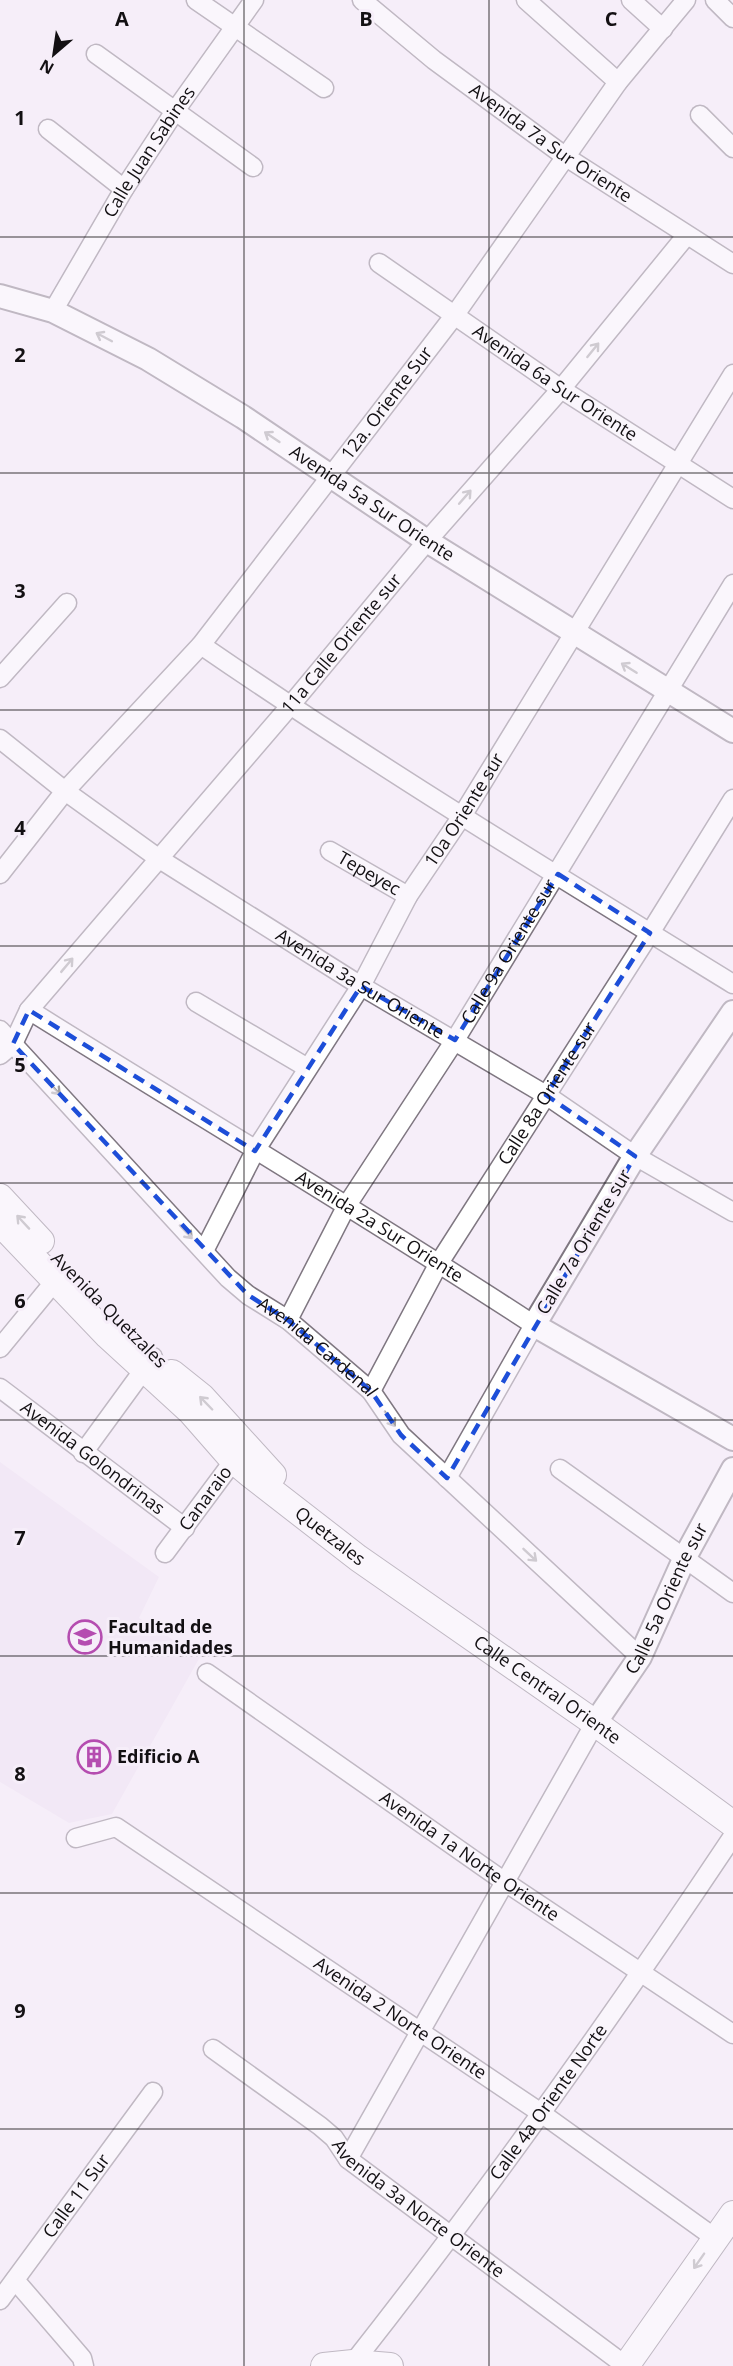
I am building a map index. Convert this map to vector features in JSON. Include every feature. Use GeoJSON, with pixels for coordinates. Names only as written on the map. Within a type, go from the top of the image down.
{"type":"FeatureCollection","features":[{"type":"Feature","properties":{"kind":"main road","name":"Avenida Quetzales"},"geometry":{"type":"LineString","coordinates":[[0,1197],[122,1329],[148,1363]]}},
{"type":"Feature","properties":{"kind":"main road","name":"Avenida Quetzales"},"geometry":{"type":"LineString","coordinates":[[0,1223],[55,1281],[148,1363],[202,1397],[239,1453]]}},
{"type":"Feature","properties":{"kind":"main road","name":"Quetzales"},"geometry":{"type":"LineString","coordinates":[[239,1453],[358,1558]]}},
{"type":"Feature","properties":{"kind":"main road","name":"Calle Central Oriente"},"geometry":{"type":"LineString","coordinates":[[358,1558],[595,1723],[733,1824]]}},
{"type":"Feature","properties":{"kind":"main road"},"geometry":{"type":"LineString","coordinates":[[626,2366],[733,2214]]}},
{"type":"Feature","properties":{"kind":"main road"},"geometry":{"type":"LineString","coordinates":[[324,2366],[353,2363],[390,2366]]}},
{"type":"Feature","properties":{"kind":"street"},"geometry":{"type":"LineString","coordinates":[[196,0],[324,88]]}},
{"type":"Feature","properties":{"kind":"street","name":"Calle Juan Sabines"},"geometry":{"type":"LineString","coordinates":[[53,311],[124,189],[175,111],[254,0]]}},
{"type":"Feature","properties":{"kind":"street","name":"Avenida 7a Sur Oriente"},"geometry":{"type":"LineString","coordinates":[[362,0],[434,60],[566,157],[687,236],[731,260]]}},
{"type":"Feature","properties":{"kind":"street"},"geometry":{"type":"LineString","coordinates":[[526,0],[618,82]]}},
{"type":"Feature","properties":{"kind":"street"},"geometry":{"type":"LineString","coordinates":[[631,0],[663,29]]}},
{"type":"Feature","properties":{"kind":"street","name":"12a. Oriente Sur"},"geometry":{"type":"LineString","coordinates":[[0,874],[65,791],[201,645],[329,475],[454,316],[618,82],[686,0]]}},
{"type":"Feature","properties":{"kind":"street"},"geometry":{"type":"LineString","coordinates":[[716,0],[733,18]]}},
{"type":"Feature","properties":{"kind":"street"},"geometry":{"type":"LineString","coordinates":[[96,54],[253,167]]}},
{"type":"Feature","properties":{"kind":"street"},"geometry":{"type":"LineString","coordinates":[[700,115],[733,148]]}},
{"type":"Feature","properties":{"kind":"street"},"geometry":{"type":"LineString","coordinates":[[48,129],[124,189]]}},
{"type":"Feature","properties":{"kind":"street","name":"11a Calle Oriente sur"},"geometry":{"type":"LineString","coordinates":[[7,1049],[29,1010],[290,706],[427,541],[561,389],[687,236]]}},
{"type":"Feature","properties":{"kind":"street","name":"Avenida 6a Sur Oriente"},"geometry":{"type":"LineString","coordinates":[[379,263],[561,389],[733,499]]}},
{"type":"Feature","properties":{"kind":"street","name":"Avenida 5a Sur Oriente"},"geometry":{"type":"LineString","coordinates":[[0,296],[53,311],[148,359],[243,417],[427,541],[733,731]]}},
{"type":"Feature","properties":{"kind":"street","name":"10a Oriente sur"},"geometry":{"type":"LineString","coordinates":[[204,1251],[255,1152],[306,1067],[361,986],[408,896],[462,816],[733,374]]}},
{"type":"Feature","properties":{"kind":"street","name":"Calle 9a Oriente sur"},"geometry":{"type":"LineString","coordinates":[[288,1320],[347,1204],[455,1040],[733,584]]}},
{"type":"Feature","properties":{"kind":"street"},"geometry":{"type":"LineString","coordinates":[[0,678],[67,603]]}},
{"type":"Feature","properties":{"kind":"street"},"geometry":{"type":"LineString","coordinates":[[201,645],[290,706],[462,816],[733,984]]}},
{"type":"Feature","properties":{"kind":"street","name":"Avenida 3a Sur Oriente"},"geometry":{"type":"LineString","coordinates":[[0,739],[65,791],[158,858],[361,986],[546,1095],[635,1156],[733,1212]]}},
{"type":"Feature","properties":{"kind":"street","name":"Calle 8a Oriente sur"},"geometry":{"type":"LineString","coordinates":[[371,1391],[439,1263],[651,933],[733,799]]}},
{"type":"Feature","properties":{"kind":"street","name":"Tepeyec"},"geometry":{"type":"LineString","coordinates":[[330,851],[408,896]]}},
{"type":"Feature","properties":{"kind":"street"},"geometry":{"type":"LineString","coordinates":[[196,1002],[306,1067]]}},
{"type":"Feature","properties":{"kind":"street","name":"Avenida 2a Sur Oriente"},"geometry":{"type":"LineString","coordinates":[[29,1010],[255,1152],[347,1204],[534,1325],[733,1439]]}},
{"type":"Feature","properties":{"kind":"street","name":"Calle 7a Oriente sur"},"geometry":{"type":"LineString","coordinates":[[447,1478],[534,1325],[635,1156],[733,1012]]}},
{"type":"Feature","properties":{"kind":"street","name":"Avenida Cardenal"},"geometry":{"type":"LineString","coordinates":[[0,1030],[7,1049],[248,1295],[288,1320],[371,1391],[401,1434],[640,1657]]}},
{"type":"Feature","properties":{"kind":"street"},"geometry":{"type":"LineString","coordinates":[[0,1348],[55,1281]]}},
{"type":"Feature","properties":{"kind":"street"},"geometry":{"type":"LineString","coordinates":[[83,1453],[148,1363]]}},
{"type":"Feature","properties":{"kind":"street","name":"Avenida Golondrinas"},"geometry":{"type":"LineString","coordinates":[[0,1388],[185,1528]]}},
{"type":"Feature","properties":{"kind":"street","name":"Canaraio"},"geometry":{"type":"LineString","coordinates":[[165,1553],[239,1453]]}},
{"type":"Feature","properties":{"kind":"street"},"geometry":{"type":"LineString","coordinates":[[560,1469],[733,1593]]}},
{"type":"Feature","properties":{"kind":"street","name":"Calle 5a Oriente sur"},"geometry":{"type":"LineString","coordinates":[[595,1723],[640,1657],[685,1557],[733,1469]]}},
{"type":"Feature","properties":{"kind":"street","name":"Avenida 1a Norte Oriente"},"geometry":{"type":"LineString","coordinates":[[207,1673],[505,1882],[733,2034]]}},
{"type":"Feature","properties":{"kind":"street"},"geometry":{"type":"LineString","coordinates":[[348,2159],[595,1723]]}},
{"type":"Feature","properties":{"kind":"street","name":"Avenida 2 Norte Oriente"},"geometry":{"type":"LineString","coordinates":[[76,1838],[116,1827],[541,2113],[715,2238]]}},
{"type":"Feature","properties":{"kind":"street","name":"Calle 4a Oriente Norte"},"geometry":{"type":"LineString","coordinates":[[353,2363],[452,2238],[641,1974],[733,1836]]}},
{"type":"Feature","properties":{"kind":"street","name":"Avenida 3a Norte Oriente"},"geometry":{"type":"LineString","coordinates":[[213,2049],[320,2126],[334,2138],[348,2159],[626,2366]]}},
{"type":"Feature","properties":{"kind":"street","name":"Calle 11 Sur"},"geometry":{"type":"LineString","coordinates":[[0,2300],[153,2092]]}},
{"type":"Feature","properties":{"kind":"street"},"geometry":{"type":"LineString","coordinates":[[15,2280],[82,2358],[84,2366]]}},
{"type":"Feature","properties":{"kind":"highlighted area"},"geometry":{"type":"Polygon","coordinates":[[[558,874],[650,933],[546,1095],[635,1156],[447,1478],[401,1435],[371,1391],[288,1320],[248,1295],[13,1044],[29,1010],[255,1151],[361,986],[455,1040],[558,874]]]}},
{"type":"Feature","properties":{"kind":"shaded area","name":"Facultad de Humanidades"},"geometry":{"type":"Polygon","coordinates":[[[0,1462],[159,1577],[139,1618],[200,1657],[112,1814],[69,1823],[0,1782],[0,1462]]]}},
{"type":"Feature","properties":{"kind":"place","name":"Facultad de Humanidades"},"geometry":{"type":"Point","coordinates":[85,1637]}},
{"type":"Feature","properties":{"kind":"place","name":"Edificio A"},"geometry":{"type":"Point","coordinates":[94,1757]}}]}
